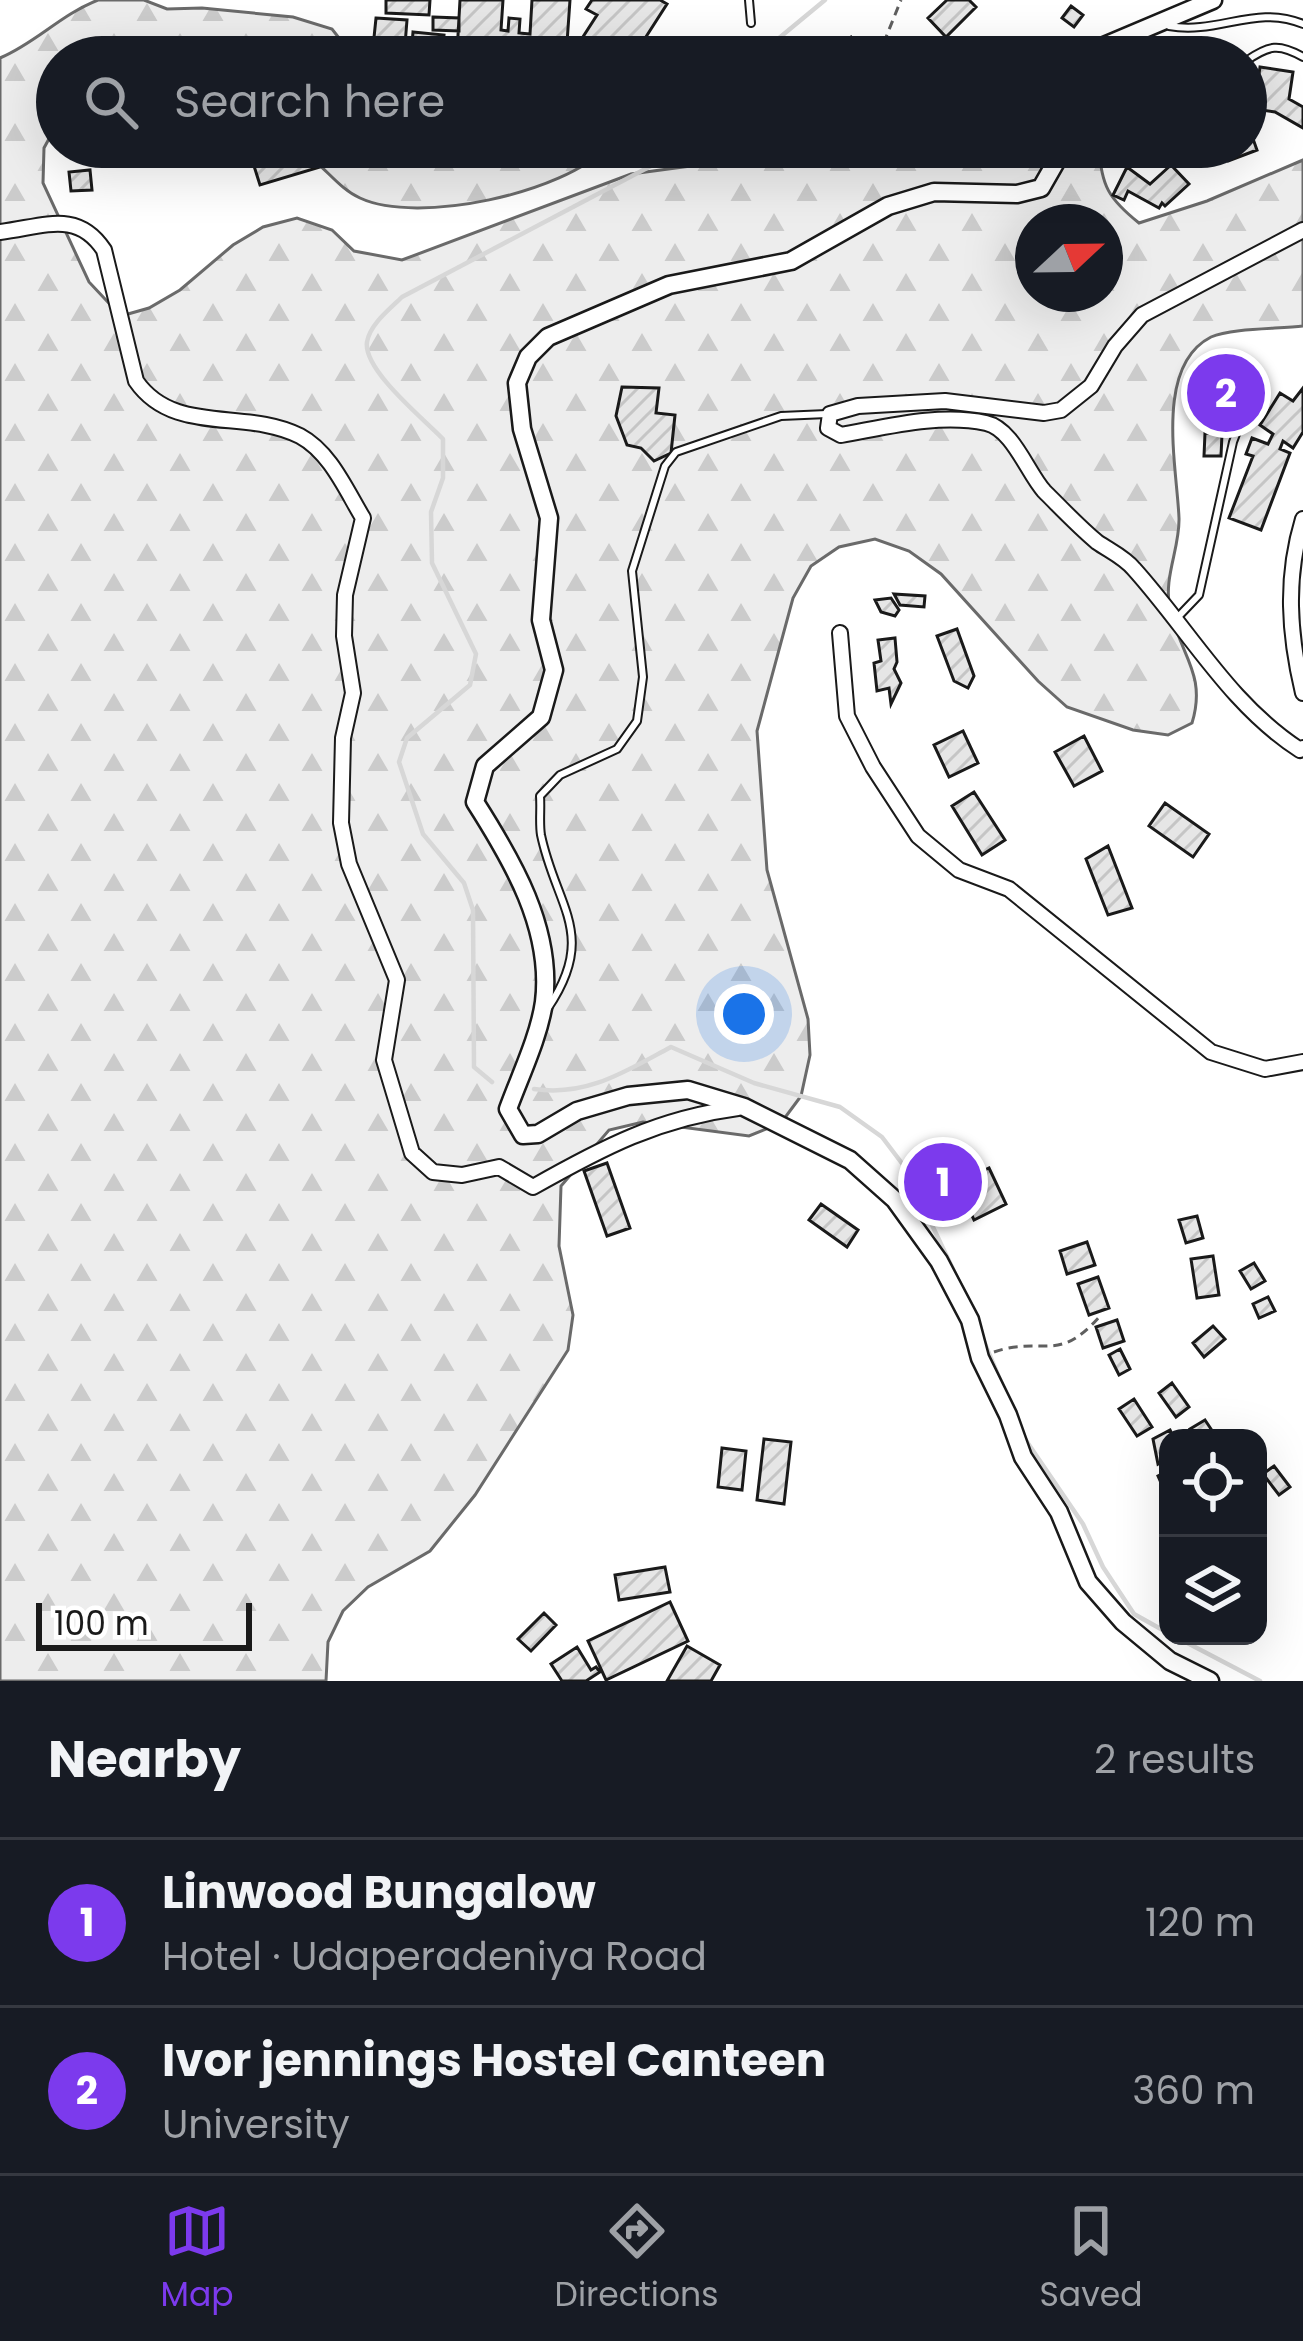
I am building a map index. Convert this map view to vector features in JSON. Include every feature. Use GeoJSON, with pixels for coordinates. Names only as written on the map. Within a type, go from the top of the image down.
{"type":"FeatureCollection","features":[{"type":"Feature","properties":{"kind":"street"},"geometry":{"type":"LineString","coordinates":[[1124,36],[1213,0]]}},
{"type":"Feature","properties":{"kind":"street"},"geometry":{"type":"LineString","coordinates":[[1052,168],[1041,188],[1017,194],[934,192],[888,206],[791,261],[669,286],[548,338],[528,357],[517,383],[522,429],[549,518],[541,620],[554,670],[541,717],[485,766],[475,802],[511,858],[534,918],[544,965],[544,1004],[508,1109],[523,1135],[538,1134],[577,1112],[628,1096],[688,1090],[744,1107],[850,1160],[895,1201],[939,1261],[970,1320],[980,1358],[1023,1457],[1060,1512],[1088,1582],[1123,1622],[1170,1661],[1210,1681]]}},
{"type":"Feature","properties":{"kind":"street"},"geometry":{"type":"LineString","coordinates":[[0,232],[76,223],[92,232],[104,250],[136,381],[148,399],[160,408],[208,419],[265,423],[302,437],[324,455],[363,518],[345,595],[344,636],[353,693],[343,738],[341,823],[349,864],[397,980],[384,1060],[412,1153],[433,1172],[462,1175],[500,1167],[533,1187],[598,1150],[666,1120],[744,1107]]}},
{"type":"Feature","properties":{"kind":"street"},"geometry":{"type":"LineString","coordinates":[[1303,230],[1142,315],[1115,346],[1091,386],[1061,410],[1044,413],[945,401],[858,406],[830,414],[828,428],[841,435],[929,420],[1000,428],[1041,488],[1096,542],[1129,562],[1232,692],[1272,732],[1303,748]]}},
{"type":"Feature","properties":{"kind":"street"},"geometry":{"type":"LineString","coordinates":[[1303,519],[1289,599],[1291,641],[1303,694]]}},
{"type":"Feature","properties":{"kind":"street"},"geometry":{"type":"LineString","coordinates":[[840,633],[848,716],[918,836],[959,870],[1009,889],[1211,1052],[1265,1070],[1303,1062]]}},
{"type":"Feature","properties":{"kind":"lane"},"geometry":{"type":"LineString","coordinates":[[749,0],[752,23]]}},
{"type":"Feature","properties":{"kind":"lane"},"geometry":{"type":"LineString","coordinates":[[1162,19],[1168,26],[1195,31],[1255,17],[1286,17],[1303,24]]}},
{"type":"Feature","properties":{"kind":"lane"},"geometry":{"type":"LineString","coordinates":[[1267,47],[1283,46],[1303,57]]}},
{"type":"Feature","properties":{"kind":"lane"},"geometry":{"type":"LineString","coordinates":[[1177,618],[1199,595],[1233,442],[1257,379]]}},
{"type":"Feature","properties":{"kind":"lane"},"geometry":{"type":"LineString","coordinates":[[537,1024],[562,986],[574,946],[541,833],[541,796],[560,775],[617,749],[637,721],[643,677],[632,571],[665,466],[676,452],[693,443],[781,416],[830,414]]}},
{"type":"Feature","properties":{"kind":"path"},"geometry":{"type":"LineString","coordinates":[[886,36],[901,0]]}},
{"type":"Feature","properties":{"kind":"path"},"geometry":{"type":"LineString","coordinates":[[1001,1349],[1061,1346],[1080,1339],[1100,1316]]}},
{"type":"Feature","properties":{"kind":"green space"},"geometry":{"type":"Polygon","coordinates":[[[98,0],[144,0],[167,9],[293,17],[332,29],[338,36],[38,36],[98,0]]]}},
{"type":"Feature","properties":{"kind":"green space"},"geometry":{"type":"Polygon","coordinates":[[[36,37],[36,168],[43,168],[43,183],[89,282],[121,316],[149,308],[180,290],[233,245],[263,227],[297,218],[332,230],[354,251],[402,260],[631,174],[676,168],[1102,168],[1108,191],[1118,204],[1015,204],[1015,312],[1123,312],[1123,209],[1139,223],[1207,201],[1303,160],[1303,326],[1211,337],[1193,351],[1175,394],[1173,446],[1179,518],[1168,597],[1194,678],[1192,723],[1168,735],[1133,730],[1067,707],[941,574],[909,551],[875,539],[839,547],[811,566],[793,598],[757,731],[767,870],[808,1019],[810,1055],[801,1096],[781,1123],[749,1136],[643,1122],[609,1130],[561,1186],[559,1246],[573,1315],[568,1350],[475,1495],[430,1551],[368,1587],[343,1611],[328,1642],[326,1681],[0,1681],[0,58],[36,37]]]}},
{"type":"Feature","properties":{"kind":"green space"},"geometry":{"type":"Polygon","coordinates":[[[322,168],[578,168],[525,190],[452,206],[386,205],[343,187],[322,168]]]}},
{"type":"Feature","properties":{"kind":"building"},"geometry":{"type":"Polygon","coordinates":[[[386,0],[430,0],[429,15],[386,13],[386,0]]]}},
{"type":"Feature","properties":{"kind":"building"},"geometry":{"type":"Polygon","coordinates":[[[460,0],[503,0],[501,30],[508,31],[509,18],[520,19],[519,33],[530,34],[532,0],[570,0],[567,36],[458,36],[460,0]]]}},
{"type":"Feature","properties":{"kind":"building"},"geometry":{"type":"Polygon","coordinates":[[[592,0],[660,0],[667,4],[646,36],[584,36],[597,15],[586,9],[592,0]]]}},
{"type":"Feature","properties":{"kind":"building"},"geometry":{"type":"Polygon","coordinates":[[[947,0],[969,0],[976,7],[947,36],[928,18],[947,0]]]}},
{"type":"Feature","properties":{"kind":"building"},"geometry":{"type":"Polygon","coordinates":[[[1071,6],[1083,15],[1074,27],[1062,18],[1071,6]]]}},
{"type":"Feature","properties":{"kind":"building"},"geometry":{"type":"Polygon","coordinates":[[[433,17],[459,18],[459,31],[433,30],[433,17]]]}},
{"type":"Feature","properties":{"kind":"building"},"geometry":{"type":"Polygon","coordinates":[[[376,18],[407,20],[406,36],[374,36],[376,18]]]}},
{"type":"Feature","properties":{"kind":"building"},"geometry":{"type":"Polygon","coordinates":[[[1267,68],[1293,72],[1289,99],[1303,107],[1303,128],[1267,111],[1267,68]]]}},
{"type":"Feature","properties":{"kind":"building"},"geometry":{"type":"Polygon","coordinates":[[[255,168],[317,168],[260,185],[255,168]]]}},
{"type":"Feature","properties":{"kind":"building"},"geometry":{"type":"Polygon","coordinates":[[[1126,168],[1150,184],[1174,168],[1189,184],[1159,208],[1128,191],[1124,200],[1113,195],[1126,168]]]}},
{"type":"Feature","properties":{"kind":"building"},"geometry":{"type":"Polygon","coordinates":[[[90,170],[92,190],[71,191],[69,172],[90,170]]]}},
{"type":"Feature","properties":{"kind":"building"},"geometry":{"type":"Polygon","coordinates":[[[1222,365],[1252,383],[1224,431],[1201,418],[1206,407],[1200,404],[1222,365]]]}},
{"type":"Feature","properties":{"kind":"building"},"geometry":{"type":"Polygon","coordinates":[[[622,387],[659,388],[656,413],[675,415],[671,453],[654,461],[641,448],[627,445],[616,416],[622,387]]]}},
{"type":"Feature","properties":{"kind":"building"},"geometry":{"type":"Polygon","coordinates":[[[1303,388],[1303,432],[1293,448],[1283,441],[1280,449],[1290,453],[1261,530],[1229,518],[1253,456],[1246,454],[1252,438],[1268,444],[1273,434],[1260,425],[1280,393],[1293,401],[1303,388]]]}},
{"type":"Feature","properties":{"kind":"building"},"geometry":{"type":"Polygon","coordinates":[[[1205,433],[1222,434],[1221,456],[1204,456],[1205,433]]]}},
{"type":"Feature","properties":{"kind":"building"},"geometry":{"type":"Polygon","coordinates":[[[894,594],[925,596],[924,607],[900,605],[894,594]]]}},
{"type":"Feature","properties":{"kind":"building"},"geometry":{"type":"Polygon","coordinates":[[[891,598],[899,610],[895,616],[881,612],[875,600],[891,598]]]}},
{"type":"Feature","properties":{"kind":"building"},"geometry":{"type":"Polygon","coordinates":[[[957,629],[974,676],[968,688],[954,681],[937,636],[957,629]]]}},
{"type":"Feature","properties":{"kind":"building"},"geometry":{"type":"Polygon","coordinates":[[[895,638],[894,669],[901,683],[891,704],[889,688],[877,691],[874,663],[881,661],[878,640],[895,638]]]}},
{"type":"Feature","properties":{"kind":"building"},"geometry":{"type":"Polygon","coordinates":[[[963,731],[978,763],[949,777],[934,745],[963,731]]]}},
{"type":"Feature","properties":{"kind":"building"},"geometry":{"type":"Polygon","coordinates":[[[1084,736],[1102,771],[1074,786],[1055,752],[1084,736]]]}},
{"type":"Feature","properties":{"kind":"building"},"geometry":{"type":"Polygon","coordinates":[[[974,792],[1005,840],[982,855],[952,806],[974,792]]]}},
{"type":"Feature","properties":{"kind":"building"},"geometry":{"type":"Polygon","coordinates":[[[1165,803],[1209,834],[1193,857],[1149,826],[1165,803]]]}},
{"type":"Feature","properties":{"kind":"building"},"geometry":{"type":"Polygon","coordinates":[[[1108,846],[1132,908],[1108,915],[1086,859],[1108,846]]]}},
{"type":"Feature","properties":{"kind":"building"},"geometry":{"type":"Polygon","coordinates":[[[945,1143],[959,1163],[947,1171],[933,1151],[945,1143]]]}},
{"type":"Feature","properties":{"kind":"building"},"geometry":{"type":"Polygon","coordinates":[[[607,1163],[630,1228],[607,1236],[584,1171],[607,1163]]]}},
{"type":"Feature","properties":{"kind":"building"},"geometry":{"type":"Polygon","coordinates":[[[989,1168],[1006,1204],[974,1220],[957,1183],[989,1168]]]}},
{"type":"Feature","properties":{"kind":"building"},"geometry":{"type":"Polygon","coordinates":[[[821,1204],[858,1230],[847,1247],[809,1220],[821,1204]]]}},
{"type":"Feature","properties":{"kind":"building"},"geometry":{"type":"Polygon","coordinates":[[[1197,1216],[1203,1238],[1186,1243],[1179,1220],[1197,1216]]]}},
{"type":"Feature","properties":{"kind":"building"},"geometry":{"type":"Polygon","coordinates":[[[1087,1242],[1095,1265],[1067,1274],[1060,1251],[1087,1242]]]}},
{"type":"Feature","properties":{"kind":"building"},"geometry":{"type":"Polygon","coordinates":[[[1213,1256],[1219,1295],[1197,1298],[1191,1259],[1213,1256]]]}},
{"type":"Feature","properties":{"kind":"building"},"geometry":{"type":"Polygon","coordinates":[[[1254,1263],[1265,1281],[1251,1289],[1240,1271],[1254,1263]]]}},
{"type":"Feature","properties":{"kind":"building"},"geometry":{"type":"Polygon","coordinates":[[[1098,1277],[1109,1308],[1089,1315],[1078,1284],[1098,1277]]]}},
{"type":"Feature","properties":{"kind":"building"},"geometry":{"type":"Polygon","coordinates":[[[1268,1297],[1275,1311],[1259,1318],[1253,1304],[1268,1297]]]}},
{"type":"Feature","properties":{"kind":"building"},"geometry":{"type":"Polygon","coordinates":[[[1117,1320],[1124,1341],[1103,1348],[1096,1327],[1117,1320]]]}},
{"type":"Feature","properties":{"kind":"building"},"geometry":{"type":"Polygon","coordinates":[[[1213,1326],[1225,1339],[1204,1357],[1193,1343],[1213,1326]]]}},
{"type":"Feature","properties":{"kind":"building"},"geometry":{"type":"Polygon","coordinates":[[[1120,1349],[1130,1369],[1119,1375],[1109,1355],[1120,1349]]]}},
{"type":"Feature","properties":{"kind":"building"},"geometry":{"type":"Polygon","coordinates":[[[1172,1383],[1189,1407],[1176,1417],[1159,1393],[1172,1383]]]}},
{"type":"Feature","properties":{"kind":"building"},"geometry":{"type":"Polygon","coordinates":[[[1134,1399],[1152,1427],[1137,1436],[1119,1409],[1134,1399]]]}},
{"type":"Feature","properties":{"kind":"building"},"geometry":{"type":"Polygon","coordinates":[[[1205,1420],[1211,1429],[1190,1429],[1205,1420]]]}},
{"type":"Feature","properties":{"kind":"building"},"geometry":{"type":"Polygon","coordinates":[[[1159,1436],[1158,1464],[1153,1439],[1159,1436]]]}},
{"type":"Feature","properties":{"kind":"building"},"geometry":{"type":"Polygon","coordinates":[[[764,1439],[791,1442],[784,1504],[757,1500],[764,1439]]]}},
{"type":"Feature","properties":{"kind":"building"},"geometry":{"type":"Polygon","coordinates":[[[722,1448],[746,1451],[742,1490],[718,1487],[722,1448]]]}},
{"type":"Feature","properties":{"kind":"building"},"geometry":{"type":"Polygon","coordinates":[[[1274,1466],[1290,1487],[1279,1495],[1267,1479],[1267,1471],[1274,1466]]]}},
{"type":"Feature","properties":{"kind":"building"},"geometry":{"type":"Polygon","coordinates":[[[665,1567],[670,1592],[619,1600],[615,1575],[665,1567]]]}},
{"type":"Feature","properties":{"kind":"building"},"geometry":{"type":"Polygon","coordinates":[[[670,1602],[688,1641],[606,1680],[588,1641],[670,1602]]]}},
{"type":"Feature","properties":{"kind":"building"},"geometry":{"type":"Polygon","coordinates":[[[544,1613],[556,1625],[531,1651],[518,1639],[544,1613]]]}},
{"type":"Feature","properties":{"kind":"building"},"geometry":{"type":"Polygon","coordinates":[[[687,1646],[720,1665],[711,1681],[667,1681],[687,1646]]]}},
{"type":"Feature","properties":{"kind":"building"},"geometry":{"type":"Polygon","coordinates":[[[577,1647],[591,1670],[596,1667],[600,1672],[586,1681],[562,1681],[551,1664],[577,1647]]]}},
{"type":"Feature","properties":{"kind":"waterway"},"geometry":{"type":"LineString","coordinates":[[781,36],[825,0]]}},
{"type":"Feature","properties":{"kind":"waterway"},"geometry":{"type":"LineString","coordinates":[[492,1082],[474,1067],[473,910],[464,883],[423,834],[399,762],[407,738],[470,685],[476,654],[432,563],[431,512],[443,478],[443,439],[384,380],[367,342],[376,323],[402,297],[647,168]]}},
{"type":"Feature","properties":{"kind":"waterway"},"geometry":{"type":"LineString","coordinates":[[534,1089],[589,1086],[671,1047],[754,1083],[840,1107],[882,1137],[904,1166],[960,1284]]}},
{"type":"Feature","properties":{"kind":"waterway"},"geometry":{"type":"LineString","coordinates":[[983,1339],[1004,1389]]}},
{"type":"Feature","properties":{"kind":"waterway"},"geometry":{"type":"LineString","coordinates":[[1025,1439],[1083,1524],[1103,1567],[1134,1614],[1159,1628]]}},
{"type":"Feature","properties":{"kind":"waterway"},"geometry":{"type":"LineString","coordinates":[[1191,1645],[1260,1681]]}},
{"type":"Feature","properties":{"kind":"place","name":"Ivor jennings Hostel Canteen"},"geometry":{"type":"Point","coordinates":[1226,393]}},
{"type":"Feature","properties":{"kind":"place","name":"Linwood Bungalow"},"geometry":{"type":"Point","coordinates":[943,1182]}}]}
